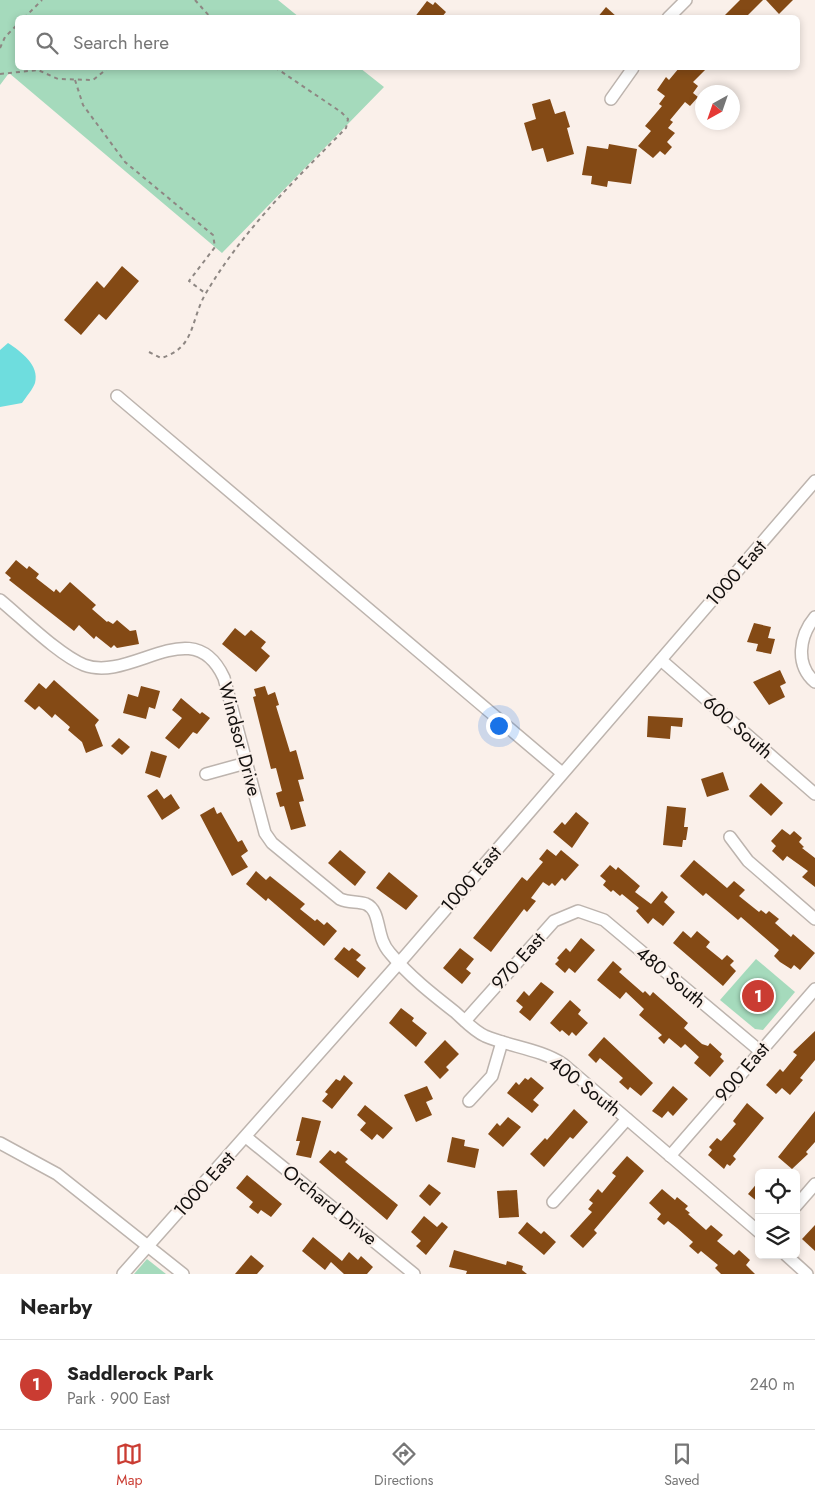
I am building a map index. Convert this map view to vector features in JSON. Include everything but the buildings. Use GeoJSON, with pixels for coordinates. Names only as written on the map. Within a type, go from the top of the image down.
{"type":"FeatureCollection","features":[{"type":"Feature","properties":{"kind":"street"},"geometry":{"type":"LineString","coordinates":[[671,15],[686,0]]}},
{"type":"Feature","properties":{"kind":"street"},"geometry":{"type":"LineString","coordinates":[[611,99],[632,70]]}},
{"type":"Feature","properties":{"kind":"street"},"geometry":{"type":"LineString","coordinates":[[117,396],[562,773]]}},
{"type":"Feature","properties":{"kind":"street","name":"1000 East"},"geometry":{"type":"LineString","coordinates":[[123,1274],[399,963],[815,481]]}},
{"type":"Feature","properties":{"kind":"street","name":"Windsor Drive"},"geometry":{"type":"LineString","coordinates":[[0,600],[67,655],[85,666],[105,667],[179,648],[196,650],[209,656],[218,666],[224,678],[265,833],[272,843],[340,899],[349,903],[367,904],[373,909],[377,916],[382,944],[399,963]]}},
{"type":"Feature","properties":{"kind":"street"},"geometry":{"type":"LineString","coordinates":[[815,617],[803,634],[801,646],[802,661],[810,678],[815,682]]}},
{"type":"Feature","properties":{"kind":"street","name":"600 South"},"geometry":{"type":"LineString","coordinates":[[661,660],[815,794]]}},
{"type":"Feature","properties":{"kind":"street"},"geometry":{"type":"LineString","coordinates":[[206,774],[246,763]]}},
{"type":"Feature","properties":{"kind":"street"},"geometry":{"type":"LineString","coordinates":[[730,836],[748,861],[815,919]]}},
{"type":"Feature","properties":{"kind":"street","name":"970 East"},"geometry":{"type":"LineString","coordinates":[[465,1021],[554,921],[578,911]]}},
{"type":"Feature","properties":{"kind":"street","name":"480 South"},"geometry":{"type":"LineString","coordinates":[[578,911],[604,920],[760,1051]]}},
{"type":"Feature","properties":{"kind":"street","name":"400 South"},"geometry":{"type":"LineString","coordinates":[[399,963],[483,1035],[550,1056],[755,1229]]}},
{"type":"Feature","properties":{"kind":"street","name":"900 East"},"geometry":{"type":"LineString","coordinates":[[670,1156],[815,989]]}},
{"type":"Feature","properties":{"kind":"street"},"geometry":{"type":"LineString","coordinates":[[469,1101],[492,1076],[502,1042]]}},
{"type":"Feature","properties":{"kind":"street"},"geometry":{"type":"LineString","coordinates":[[553,1202],[627,1119]]}},
{"type":"Feature","properties":{"kind":"street","name":"Orchard Drive"},"geometry":{"type":"LineString","coordinates":[[246,1137],[414,1274]]}},
{"type":"Feature","properties":{"kind":"street"},"geometry":{"type":"LineString","coordinates":[[0,1142],[57,1174],[183,1274]]}},
{"type":"Feature","properties":{"kind":"street"},"geometry":{"type":"LineString","coordinates":[[800,1201],[815,1184]]}},
{"type":"Feature","properties":{"kind":"street"},"geometry":{"type":"LineString","coordinates":[[790,1259],[807,1274]]}},
{"type":"Feature","properties":{"kind":"path"},"geometry":{"type":"LineString","coordinates":[[27,15],[42,0]]}},
{"type":"Feature","properties":{"kind":"path"},"geometry":{"type":"LineString","coordinates":[[195,0],[208,15]]}},
{"type":"Feature","properties":{"kind":"path"},"geometry":{"type":"LineString","coordinates":[[0,48],[5,37],[15,27]]}},
{"type":"Feature","properties":{"kind":"path"},"geometry":{"type":"LineString","coordinates":[[0,74],[38,70],[58,79],[93,80],[106,70]]}},
{"type":"Feature","properties":{"kind":"path"},"geometry":{"type":"LineString","coordinates":[[149,352],[161,358],[173,354],[186,342],[205,294],[264,212],[346,128],[348,119],[341,112],[279,70]]}},
{"type":"Feature","properties":{"kind":"path"},"geometry":{"type":"LineString","coordinates":[[75,80],[83,105],[125,162],[214,235],[216,247],[189,281],[205,294]]}},
{"type":"Feature","properties":{"kind":"green space"},"geometry":{"type":"Polygon","coordinates":[[[0,0],[278,0],[297,15],[15,15],[15,70],[363,70],[384,87],[222,253],[9,73],[0,85],[0,0]]]}},
{"type":"Feature","properties":{"kind":"green space"},"geometry":{"type":"Polygon","coordinates":[[[756,959],[795,992],[763,1030],[755,1029],[720,1000],[756,959]]]}},
{"type":"Feature","properties":{"kind":"green space"},"geometry":{"type":"Polygon","coordinates":[[[147,1259],[166,1274],[134,1274],[147,1259]]]}},
{"type":"Feature","properties":{"kind":"water"},"geometry":{"type":"Polygon","coordinates":[[[8,343],[28,359],[35,370],[36,376],[35,383],[22,403],[0,407],[0,350],[8,343]]]}},
{"type":"Feature","properties":{"kind":"place","name":"Saddlerock Park"},"geometry":{"type":"Point","coordinates":[758,996]}}]}
